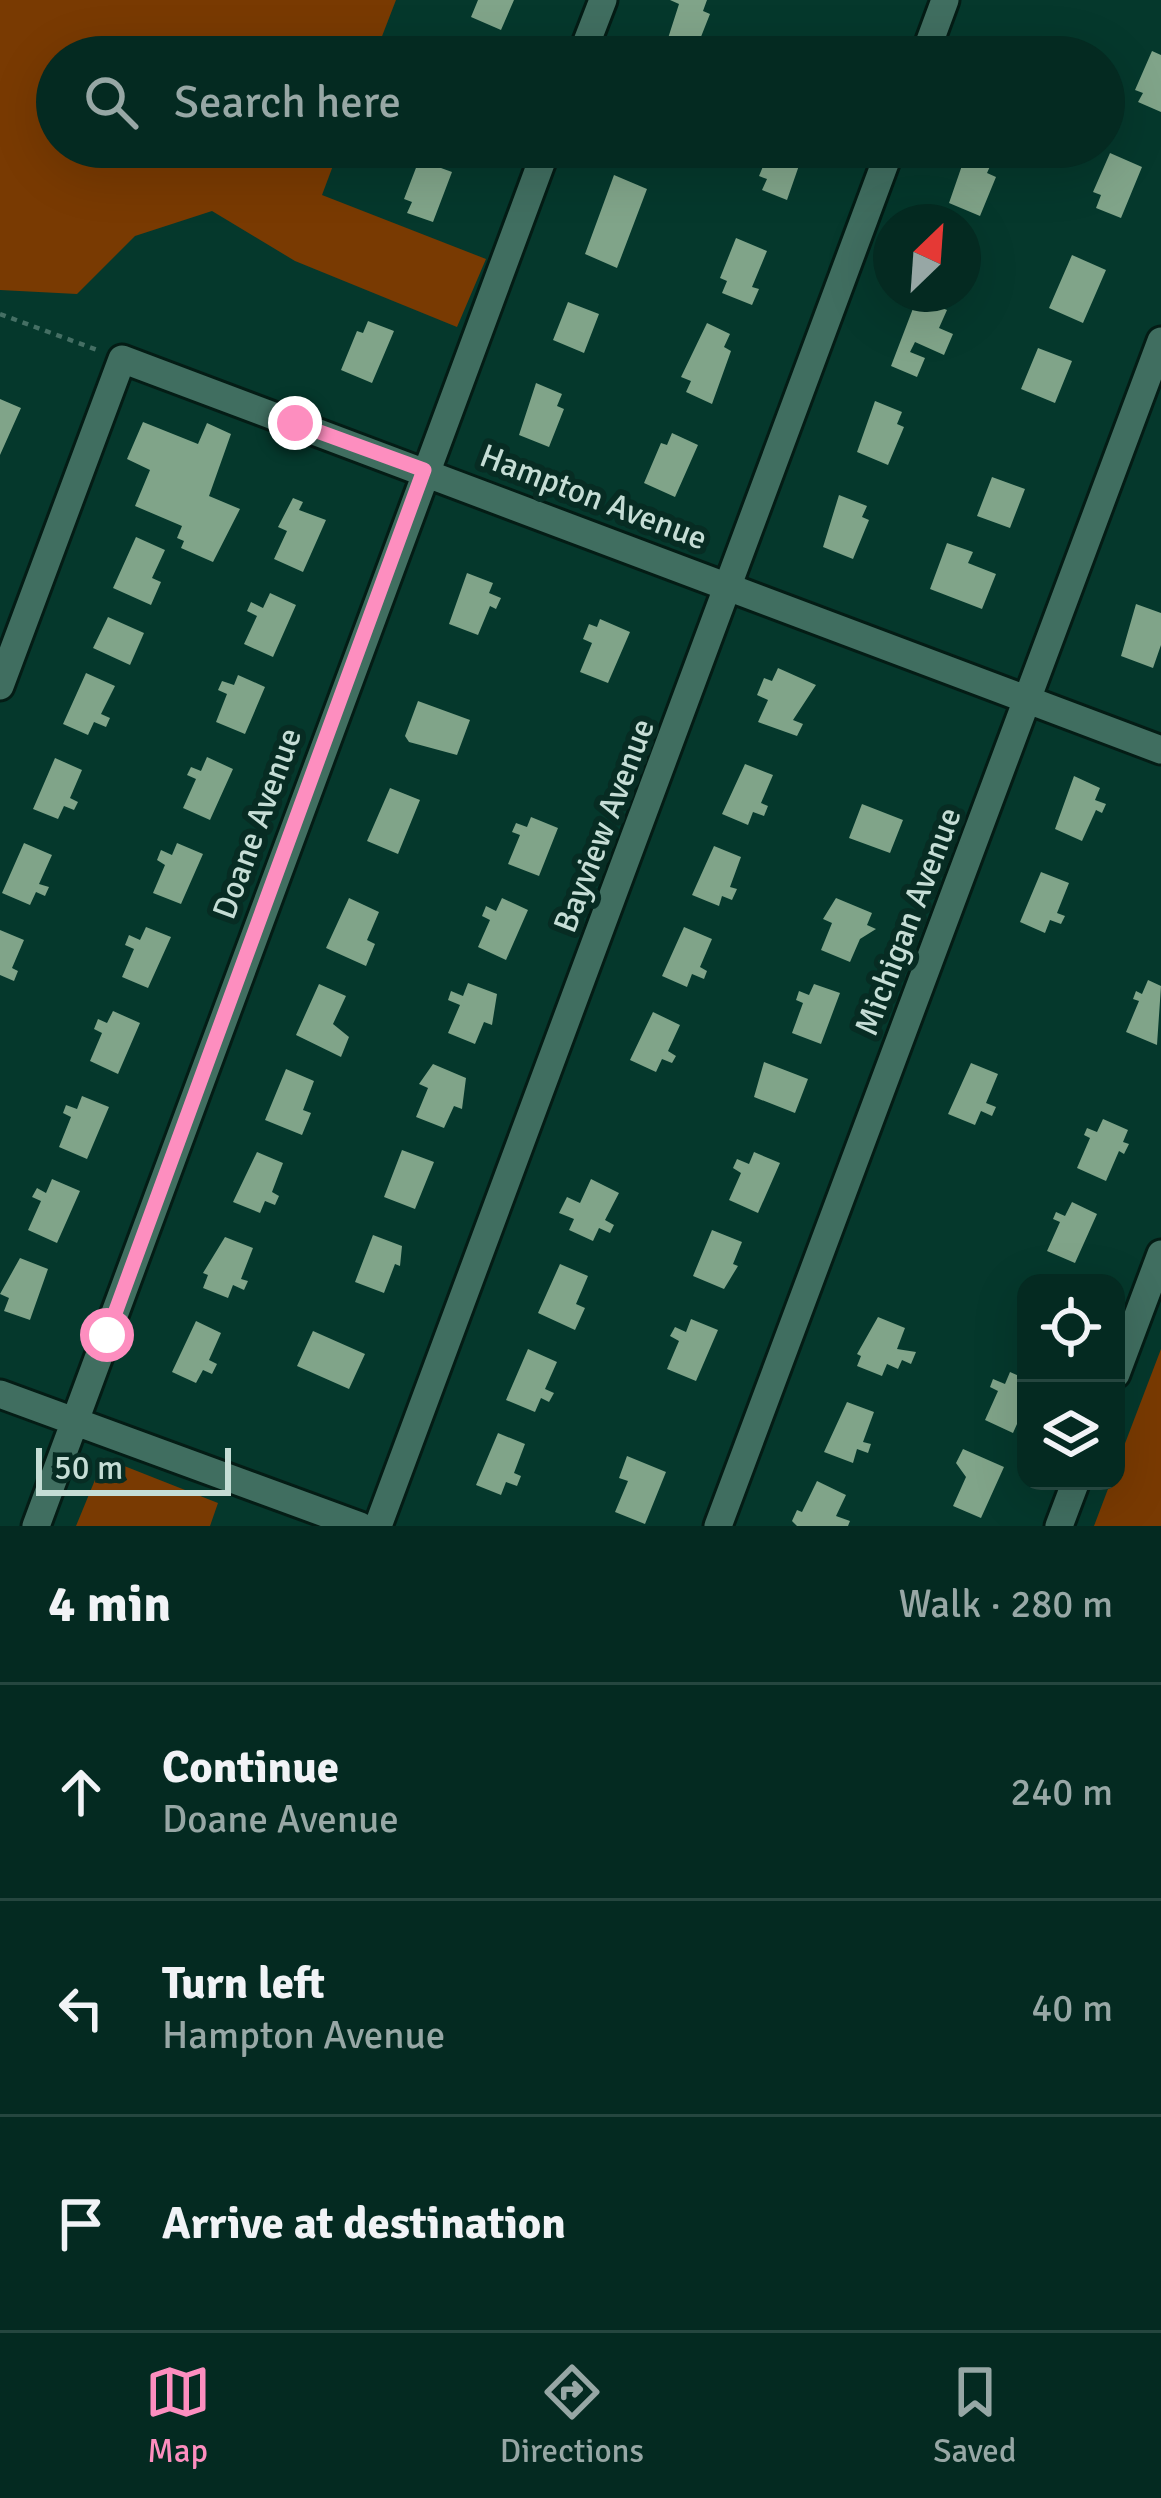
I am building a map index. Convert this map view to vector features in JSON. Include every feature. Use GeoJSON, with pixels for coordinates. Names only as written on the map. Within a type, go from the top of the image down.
{"type":"FeatureCollection","features":[{"type":"Feature","properties":{"kind":"street"},"geometry":{"type":"LineString","coordinates":[[589,36],[603,0]]}},
{"type":"Feature","properties":{"kind":"street"},"geometry":{"type":"LineString","coordinates":[[932,36],[945,0]]}},
{"type":"Feature","properties":{"kind":"street","name":"Doane Avenue"},"geometry":{"type":"LineString","coordinates":[[36,1526],[539,168]]}},
{"type":"Feature","properties":{"kind":"street","name":"Bayview Avenue"},"geometry":{"type":"LineString","coordinates":[[378,1526],[883,168]]}},
{"type":"Feature","properties":{"kind":"street","name":"Michigan Avenue"},"geometry":{"type":"LineString","coordinates":[[718,1526],[1161,341]]}},
{"type":"Feature","properties":{"kind":"street"},"geometry":{"type":"LineString","coordinates":[[0,686],[122,359]]}},
{"type":"Feature","properties":{"kind":"street","name":"Hampton Avenue"},"geometry":{"type":"LineString","coordinates":[[122,359],[1161,750]]}},
{"type":"Feature","properties":{"kind":"street"},"geometry":{"type":"LineString","coordinates":[[1125,1350],[1161,1254]]}},
{"type":"Feature","properties":{"kind":"street"},"geometry":{"type":"LineString","coordinates":[[0,1394],[360,1526]]}},
{"type":"Feature","properties":{"kind":"street"},"geometry":{"type":"LineString","coordinates":[[1059,1526],[1073,1490]]}},
{"type":"Feature","properties":{"kind":"path"},"geometry":{"type":"LineString","coordinates":[[0,314],[122,359]]}},
{"type":"Feature","properties":{"kind":"shaded area"},"geometry":{"type":"Polygon","coordinates":[[[0,0],[396,0],[382,36],[36,36],[36,168],[332,168],[322,195],[486,259],[457,327],[295,261],[212,211],[135,236],[77,294],[0,290],[0,0]]]}},
{"type":"Feature","properties":{"kind":"shaded area"},"geometry":{"type":"Polygon","coordinates":[[[1161,1349],[1161,1526],[1094,1526],[1108,1490],[1125,1490],[1125,1443],[1161,1349]]]}},
{"type":"Feature","properties":{"kind":"shaded area"},"geometry":{"type":"Polygon","coordinates":[[[104,1458],[218,1503],[210,1526],[76,1526],[104,1458]]]}},
{"type":"Feature","properties":{"kind":"building"},"geometry":{"type":"Polygon","coordinates":[[[478,0],[514,0],[501,30],[471,17],[478,0]]]}},
{"type":"Feature","properties":{"kind":"building"},"geometry":{"type":"Polygon","coordinates":[[[670,0],[707,0],[703,11],[710,14],[701,36],[669,36],[679,4],[670,0]]]}},
{"type":"Feature","properties":{"kind":"building"},"geometry":{"type":"Polygon","coordinates":[[[1152,51],[1161,55],[1161,112],[1138,102],[1143,93],[1135,90],[1152,51]]]}},
{"type":"Feature","properties":{"kind":"building"},"geometry":{"type":"Polygon","coordinates":[[[1125,160],[1142,167],[1121,218],[1096,208],[1101,195],[1093,192],[1103,168],[1125,168],[1125,160]]]}},
{"type":"Feature","properties":{"kind":"building"},"geometry":{"type":"Polygon","coordinates":[[[416,168],[452,172],[433,222],[407,213],[412,202],[404,199],[416,168]]]}},
{"type":"Feature","properties":{"kind":"building"},"geometry":{"type":"Polygon","coordinates":[[[762,168],[798,168],[787,200],[762,190],[767,179],[759,176],[762,168]]]}},
{"type":"Feature","properties":{"kind":"building"},"geometry":{"type":"Polygon","coordinates":[[[961,168],[989,168],[987,173],[996,177],[981,214],[981,204],[951,204],[961,168]]]}},
{"type":"Feature","properties":{"kind":"building"},"geometry":{"type":"Polygon","coordinates":[[[614,175],[647,189],[617,268],[585,254],[614,175]]]}},
{"type":"Feature","properties":{"kind":"building"},"geometry":{"type":"Polygon","coordinates":[[[736,238],[767,251],[752,287],[759,289],[752,305],[722,293],[727,281],[720,278],[736,238]]]}},
{"type":"Feature","properties":{"kind":"building"},"geometry":{"type":"Polygon","coordinates":[[[1072,255],[1106,270],[1083,323],[1049,308],[1072,255]]]}},
{"type":"Feature","properties":{"kind":"building"},"geometry":{"type":"Polygon","coordinates":[[[568,302],[599,314],[584,353],[553,340],[568,302]]]}},
{"type":"Feature","properties":{"kind":"building"},"geometry":{"type":"Polygon","coordinates":[[[912,312],[946,312],[939,328],[953,334],[944,355],[915,342],[910,352],[925,358],[917,377],[891,366],[912,312]]]}},
{"type":"Feature","properties":{"kind":"building"},"geometry":{"type":"Polygon","coordinates":[[[368,321],[394,331],[372,383],[341,370],[357,331],[363,333],[368,321]]]}},
{"type":"Feature","properties":{"kind":"building"},"geometry":{"type":"Polygon","coordinates":[[[707,323],[730,334],[724,347],[731,351],[712,404],[686,392],[691,381],[681,377],[707,323]]]}},
{"type":"Feature","properties":{"kind":"building"},"geometry":{"type":"Polygon","coordinates":[[[1038,348],[1072,361],[1055,403],[1021,389],[1038,348]]]}},
{"type":"Feature","properties":{"kind":"building"},"geometry":{"type":"Polygon","coordinates":[[[536,383],[562,394],[557,406],[564,409],[549,447],[519,435],[536,383]]]}},
{"type":"Feature","properties":{"kind":"building"},"geometry":{"type":"Polygon","coordinates":[[[0,399],[21,408],[0,455],[0,399]]]}},
{"type":"Feature","properties":{"kind":"building"},"geometry":{"type":"Polygon","coordinates":[[[875,401],[902,412],[897,424],[904,427],[888,465],[857,452],[875,401]]]}},
{"type":"Feature","properties":{"kind":"building"},"geometry":{"type":"Polygon","coordinates":[[[143,422],[198,444],[207,423],[231,434],[209,496],[240,509],[213,562],[181,548],[184,541],[177,538],[182,526],[135,506],[150,470],[127,459],[143,422]]]}},
{"type":"Feature","properties":{"kind":"building"},"geometry":{"type":"Polygon","coordinates":[[[672,433],[698,445],[675,497],[644,483],[661,443],[667,445],[672,433]]]}},
{"type":"Feature","properties":{"kind":"building"},"geometry":{"type":"Polygon","coordinates":[[[992,477],[1025,489],[1010,528],[977,516],[992,477]]]}},
{"type":"Feature","properties":{"kind":"building"},"geometry":{"type":"Polygon","coordinates":[[[839,495],[867,506],[862,517],[869,520],[853,559],[823,547],[839,495]]]}},
{"type":"Feature","properties":{"kind":"building"},"geometry":{"type":"Polygon","coordinates":[[[293,498],[303,502],[299,510],[326,520],[303,572],[274,559],[287,531],[278,527],[293,498]]]}},
{"type":"Feature","properties":{"kind":"building"},"geometry":{"type":"Polygon","coordinates":[[[136,537],[165,550],[152,578],[161,582],[151,605],[113,588],[136,537]]]}},
{"type":"Feature","properties":{"kind":"building"},"geometry":{"type":"Polygon","coordinates":[[[947,543],[973,552],[968,563],[996,574],[982,609],[930,589],[947,543]]]}},
{"type":"Feature","properties":{"kind":"building"},"geometry":{"type":"Polygon","coordinates":[[[467,573],[493,583],[489,593],[501,598],[496,609],[490,606],[478,635],[449,624],[467,573]]]}},
{"type":"Feature","properties":{"kind":"building"},"geometry":{"type":"Polygon","coordinates":[[[270,593],[296,605],[273,657],[244,644],[257,616],[247,611],[251,602],[263,608],[270,593]]]}},
{"type":"Feature","properties":{"kind":"building"},"geometry":{"type":"Polygon","coordinates":[[[1136,604],[1161,613],[1161,645],[1153,668],[1121,656],[1136,604]]]}},
{"type":"Feature","properties":{"kind":"building"},"geometry":{"type":"Polygon","coordinates":[[[108,617],[144,633],[130,665],[93,648],[108,617]]]}},
{"type":"Feature","properties":{"kind":"building"},"geometry":{"type":"Polygon","coordinates":[[[600,619],[630,632],[608,683],[580,672],[592,643],[583,639],[589,624],[597,627],[600,619]]]}},
{"type":"Feature","properties":{"kind":"building"},"geometry":{"type":"Polygon","coordinates":[[[778,668],[816,685],[793,720],[803,724],[797,736],[758,722],[768,700],[757,695],[764,678],[772,681],[778,668]]]}},
{"type":"Feature","properties":{"kind":"building"},"geometry":{"type":"Polygon","coordinates":[[[86,673],[115,686],[101,714],[110,718],[106,727],[94,722],[88,735],[63,724],[86,673]]]}},
{"type":"Feature","properties":{"kind":"building"},"geometry":{"type":"Polygon","coordinates":[[[238,675],[265,687],[245,734],[216,722],[227,694],[218,690],[222,681],[234,685],[238,675]]]}},
{"type":"Feature","properties":{"kind":"building"},"geometry":{"type":"Polygon","coordinates":[[[418,701],[470,720],[457,755],[409,742],[405,736],[418,701]]]}},
{"type":"Feature","properties":{"kind":"building"},"geometry":{"type":"Polygon","coordinates":[[[207,757],[233,769],[210,820],[183,808],[196,779],[187,775],[191,767],[201,771],[207,757]]]}},
{"type":"Feature","properties":{"kind":"building"},"geometry":{"type":"Polygon","coordinates":[[[55,758],[82,770],[70,798],[78,802],[74,810],[64,806],[58,819],[33,809],[55,758]]]}},
{"type":"Feature","properties":{"kind":"building"},"geometry":{"type":"Polygon","coordinates":[[[745,764],[773,775],[761,803],[768,806],[764,816],[753,812],[748,825],[722,814],[745,764]]]}},
{"type":"Feature","properties":{"kind":"building"},"geometry":{"type":"Polygon","coordinates":[[[1074,776],[1100,788],[1095,800],[1106,804],[1102,813],[1096,810],[1082,841],[1055,829],[1074,776]]]}},
{"type":"Feature","properties":{"kind":"building"},"geometry":{"type":"Polygon","coordinates":[[[390,788],[420,800],[398,854],[367,841],[390,788]]]}},
{"type":"Feature","properties":{"kind":"building"},"geometry":{"type":"Polygon","coordinates":[[[862,804],[903,820],[890,853],[849,838],[862,804]]]}},
{"type":"Feature","properties":{"kind":"building"},"geometry":{"type":"Polygon","coordinates":[[[531,817],[558,828],[539,876],[508,864],[520,835],[512,832],[516,823],[527,827],[531,817]]]}},
{"type":"Feature","properties":{"kind":"building"},"geometry":{"type":"Polygon","coordinates":[[[24,843],[52,855],[39,884],[49,887],[45,896],[36,892],[30,905],[2,893],[24,843]]]}},
{"type":"Feature","properties":{"kind":"building"},"geometry":{"type":"Polygon","coordinates":[[[177,843],[203,854],[181,904],[153,893],[165,865],[157,860],[161,850],[172,855],[177,843]]]}},
{"type":"Feature","properties":{"kind":"building"},"geometry":{"type":"Polygon","coordinates":[[[714,846],[741,857],[730,887],[737,889],[732,900],[722,896],[719,906],[692,895],[714,846]]]}},
{"type":"Feature","properties":{"kind":"building"},"geometry":{"type":"Polygon","coordinates":[[[1041,872],[1069,883],[1057,913],[1065,916],[1061,924],[1050,920],[1045,933],[1020,922],[1041,872]]]}},
{"type":"Feature","properties":{"kind":"building"},"geometry":{"type":"Polygon","coordinates":[[[349,898],[379,912],[367,940],[375,944],[366,966],[326,948],[349,898]]]}},
{"type":"Feature","properties":{"kind":"building"},"geometry":{"type":"Polygon","coordinates":[[[502,898],[528,910],[506,960],[478,947],[490,920],[482,916],[486,906],[496,911],[502,898]]]}},
{"type":"Feature","properties":{"kind":"building"},"geometry":{"type":"Polygon","coordinates":[[[836,898],[872,913],[867,925],[876,929],[860,939],[850,962],[821,950],[832,923],[823,919],[836,898]]]}},
{"type":"Feature","properties":{"kind":"building"},"geometry":{"type":"Polygon","coordinates":[[[146,927],[171,937],[148,988],[122,977],[134,949],[125,945],[129,935],[140,940],[146,927]]]}},
{"type":"Feature","properties":{"kind":"building"},"geometry":{"type":"Polygon","coordinates":[[[684,927],[712,939],[700,967],[707,971],[704,979],[692,974],[687,987],[662,976],[684,927]]]}},
{"type":"Feature","properties":{"kind":"building"},"geometry":{"type":"Polygon","coordinates":[[[0,930],[24,940],[12,968],[18,971],[14,981],[0,975],[0,930]]]}},
{"type":"Feature","properties":{"kind":"building"},"geometry":{"type":"Polygon","coordinates":[[[1148,980],[1161,986],[1157,1045],[1126,1032],[1139,1001],[1133,999],[1136,991],[1142,994],[1148,980]]]}},
{"type":"Feature","properties":{"kind":"building"},"geometry":{"type":"Polygon","coordinates":[[[468,983],[497,994],[492,1025],[484,1022],[475,1044],[448,1033],[460,1005],[448,1000],[451,991],[463,996],[468,983]]]}},
{"type":"Feature","properties":{"kind":"building"},"geometry":{"type":"Polygon","coordinates":[[[319,984],[346,996],[333,1024],[349,1037],[341,1057],[296,1035],[319,984]]]}},
{"type":"Feature","properties":{"kind":"building"},"geometry":{"type":"Polygon","coordinates":[[[814,984],[840,993],[821,1044],[792,1033],[803,1003],[796,1000],[799,991],[809,995],[814,984]]]}},
{"type":"Feature","properties":{"kind":"building"},"geometry":{"type":"Polygon","coordinates":[[[113,1011],[140,1023],[118,1074],[90,1061],[102,1033],[94,1029],[98,1019],[107,1023],[113,1011]]]}},
{"type":"Feature","properties":{"kind":"building"},"geometry":{"type":"Polygon","coordinates":[[[653,1012],[680,1025],[668,1051],[676,1056],[672,1063],[662,1059],[656,1072],[630,1060],[653,1012]]]}},
{"type":"Feature","properties":{"kind":"building"},"geometry":{"type":"Polygon","coordinates":[[[764,1062],[808,1079],[795,1113],[754,1097],[764,1062]]]}},
{"type":"Feature","properties":{"kind":"building"},"geometry":{"type":"Polygon","coordinates":[[[971,1063],[998,1074],[986,1103],[996,1107],[992,1116],[981,1111],[975,1125],[948,1114],[971,1063]]]}},
{"type":"Feature","properties":{"kind":"building"},"geometry":{"type":"Polygon","coordinates":[[[433,1064],[466,1078],[462,1109],[454,1106],[444,1128],[416,1117],[428,1088],[419,1084],[433,1064]]]}},
{"type":"Feature","properties":{"kind":"building"},"geometry":{"type":"Polygon","coordinates":[[[286,1069],[314,1081],[303,1110],[311,1113],[302,1135],[265,1120],[286,1069]]]}},
{"type":"Feature","properties":{"kind":"building"},"geometry":{"type":"Polygon","coordinates":[[[82,1096],[109,1107],[87,1159],[59,1147],[71,1117],[63,1113],[66,1105],[77,1109],[82,1096]]]}},
{"type":"Feature","properties":{"kind":"building"},"geometry":{"type":"Polygon","coordinates":[[[1103,1119],[1128,1130],[1123,1142],[1129,1144],[1124,1154],[1119,1151],[1106,1181],[1077,1168],[1090,1138],[1084,1135],[1087,1128],[1097,1132],[1103,1119]]]}},
{"type":"Feature","properties":{"kind":"building"},"geometry":{"type":"Polygon","coordinates":[[[402,1150],[434,1162],[415,1209],[384,1197],[402,1150]]]}},
{"type":"Feature","properties":{"kind":"building"},"geometry":{"type":"Polygon","coordinates":[[[257,1152],[283,1163],[272,1192],[279,1196],[275,1205],[265,1201],[260,1213],[233,1202],[257,1152]]]}},
{"type":"Feature","properties":{"kind":"building"},"geometry":{"type":"Polygon","coordinates":[[[754,1152],[780,1163],[758,1213],[729,1200],[741,1173],[733,1168],[737,1159],[749,1164],[754,1152]]]}},
{"type":"Feature","properties":{"kind":"building"},"geometry":{"type":"Polygon","coordinates":[[[52,1179],[80,1191],[57,1243],[28,1230],[41,1201],[32,1197],[37,1188],[46,1193],[52,1179]]]}},
{"type":"Feature","properties":{"kind":"building"},"geometry":{"type":"Polygon","coordinates":[[[591,1179],[619,1193],[605,1220],[614,1225],[610,1233],[599,1228],[593,1241],[569,1230],[574,1219],[559,1213],[567,1197],[580,1203],[591,1179]]]}},
{"type":"Feature","properties":{"kind":"building"},"geometry":{"type":"Polygon","coordinates":[[[1072,1202],[1097,1214],[1075,1263],[1047,1251],[1060,1222],[1053,1219],[1056,1212],[1065,1216],[1072,1202]]]}},
{"type":"Feature","properties":{"kind":"building"},"geometry":{"type":"Polygon","coordinates":[[[712,1230],[742,1242],[733,1264],[738,1266],[724,1289],[693,1276],[712,1230]]]}},
{"type":"Feature","properties":{"kind":"building"},"geometry":{"type":"Polygon","coordinates":[[[373,1235],[402,1246],[400,1266],[395,1264],[384,1293],[355,1282],[373,1235]]]}},
{"type":"Feature","properties":{"kind":"building"},"geometry":{"type":"Polygon","coordinates":[[[225,1237],[253,1248],[241,1279],[248,1281],[244,1290],[233,1285],[228,1298],[203,1288],[208,1275],[203,1273],[225,1237]]]}},
{"type":"Feature","properties":{"kind":"building"},"geometry":{"type":"Polygon","coordinates":[[[20,1258],[48,1269],[30,1320],[4,1311],[9,1298],[0,1294],[20,1258]]]}},
{"type":"Feature","properties":{"kind":"building"},"geometry":{"type":"Polygon","coordinates":[[[560,1264],[588,1276],[576,1304],[585,1308],[575,1330],[538,1313],[560,1264]]]}},
{"type":"Feature","properties":{"kind":"building"},"geometry":{"type":"Polygon","coordinates":[[[878,1317],[905,1328],[897,1349],[916,1352],[911,1364],[902,1360],[898,1369],[887,1364],[882,1376],[857,1366],[861,1356],[857,1354],[878,1317]]]}},
{"type":"Feature","properties":{"kind":"building"},"geometry":{"type":"Polygon","coordinates":[[[691,1319],[718,1330],[696,1381],[667,1369],[679,1341],[670,1336],[675,1327],[686,1332],[691,1319]]]}},
{"type":"Feature","properties":{"kind":"building"},"geometry":{"type":"Polygon","coordinates":[[[196,1321],[221,1333],[209,1360],[217,1364],[212,1374],[203,1370],[196,1383],[172,1372],[196,1321]]]}},
{"type":"Feature","properties":{"kind":"building"},"geometry":{"type":"Polygon","coordinates":[[[313,1331],[365,1354],[349,1389],[297,1366],[313,1331]]]}},
{"type":"Feature","properties":{"kind":"building"},"geometry":{"type":"Polygon","coordinates":[[[528,1349],[557,1362],[545,1389],[554,1393],[549,1402],[541,1398],[535,1412],[506,1400],[528,1349]]]}},
{"type":"Feature","properties":{"kind":"building"},"geometry":{"type":"Polygon","coordinates":[[[1010,1372],[1017,1375],[1013,1433],[985,1420],[998,1391],[990,1387],[993,1379],[1005,1384],[1010,1372]]]}},
{"type":"Feature","properties":{"kind":"building"},"geometry":{"type":"Polygon","coordinates":[[[847,1402],[874,1412],[863,1442],[871,1444],[868,1453],[857,1449],[853,1463],[824,1452],[847,1402]]]}},
{"type":"Feature","properties":{"kind":"building"},"geometry":{"type":"Polygon","coordinates":[[[498,1433],[525,1444],[514,1473],[521,1476],[517,1486],[506,1482],[501,1495],[476,1485],[498,1433]]]}},
{"type":"Feature","properties":{"kind":"building"},"geometry":{"type":"Polygon","coordinates":[[[963,1449],[1004,1467],[981,1518],[953,1506],[966,1477],[956,1463],[963,1449]]]}},
{"type":"Feature","properties":{"kind":"building"},"geometry":{"type":"Polygon","coordinates":[[[627,1456],[666,1472],[645,1524],[615,1512],[628,1481],[619,1478],[627,1456]]]}},
{"type":"Feature","properties":{"kind":"building"},"geometry":{"type":"Polygon","coordinates":[[[817,1481],[846,1495],[836,1516],[850,1521],[848,1526],[797,1526],[792,1521],[797,1510],[802,1512],[817,1481]]]}},
{"type":"Feature","properties":{"kind":"route"},"geometry":{"type":"LineString","coordinates":[[107,1335],[424,470],[295,423]]}}]}
